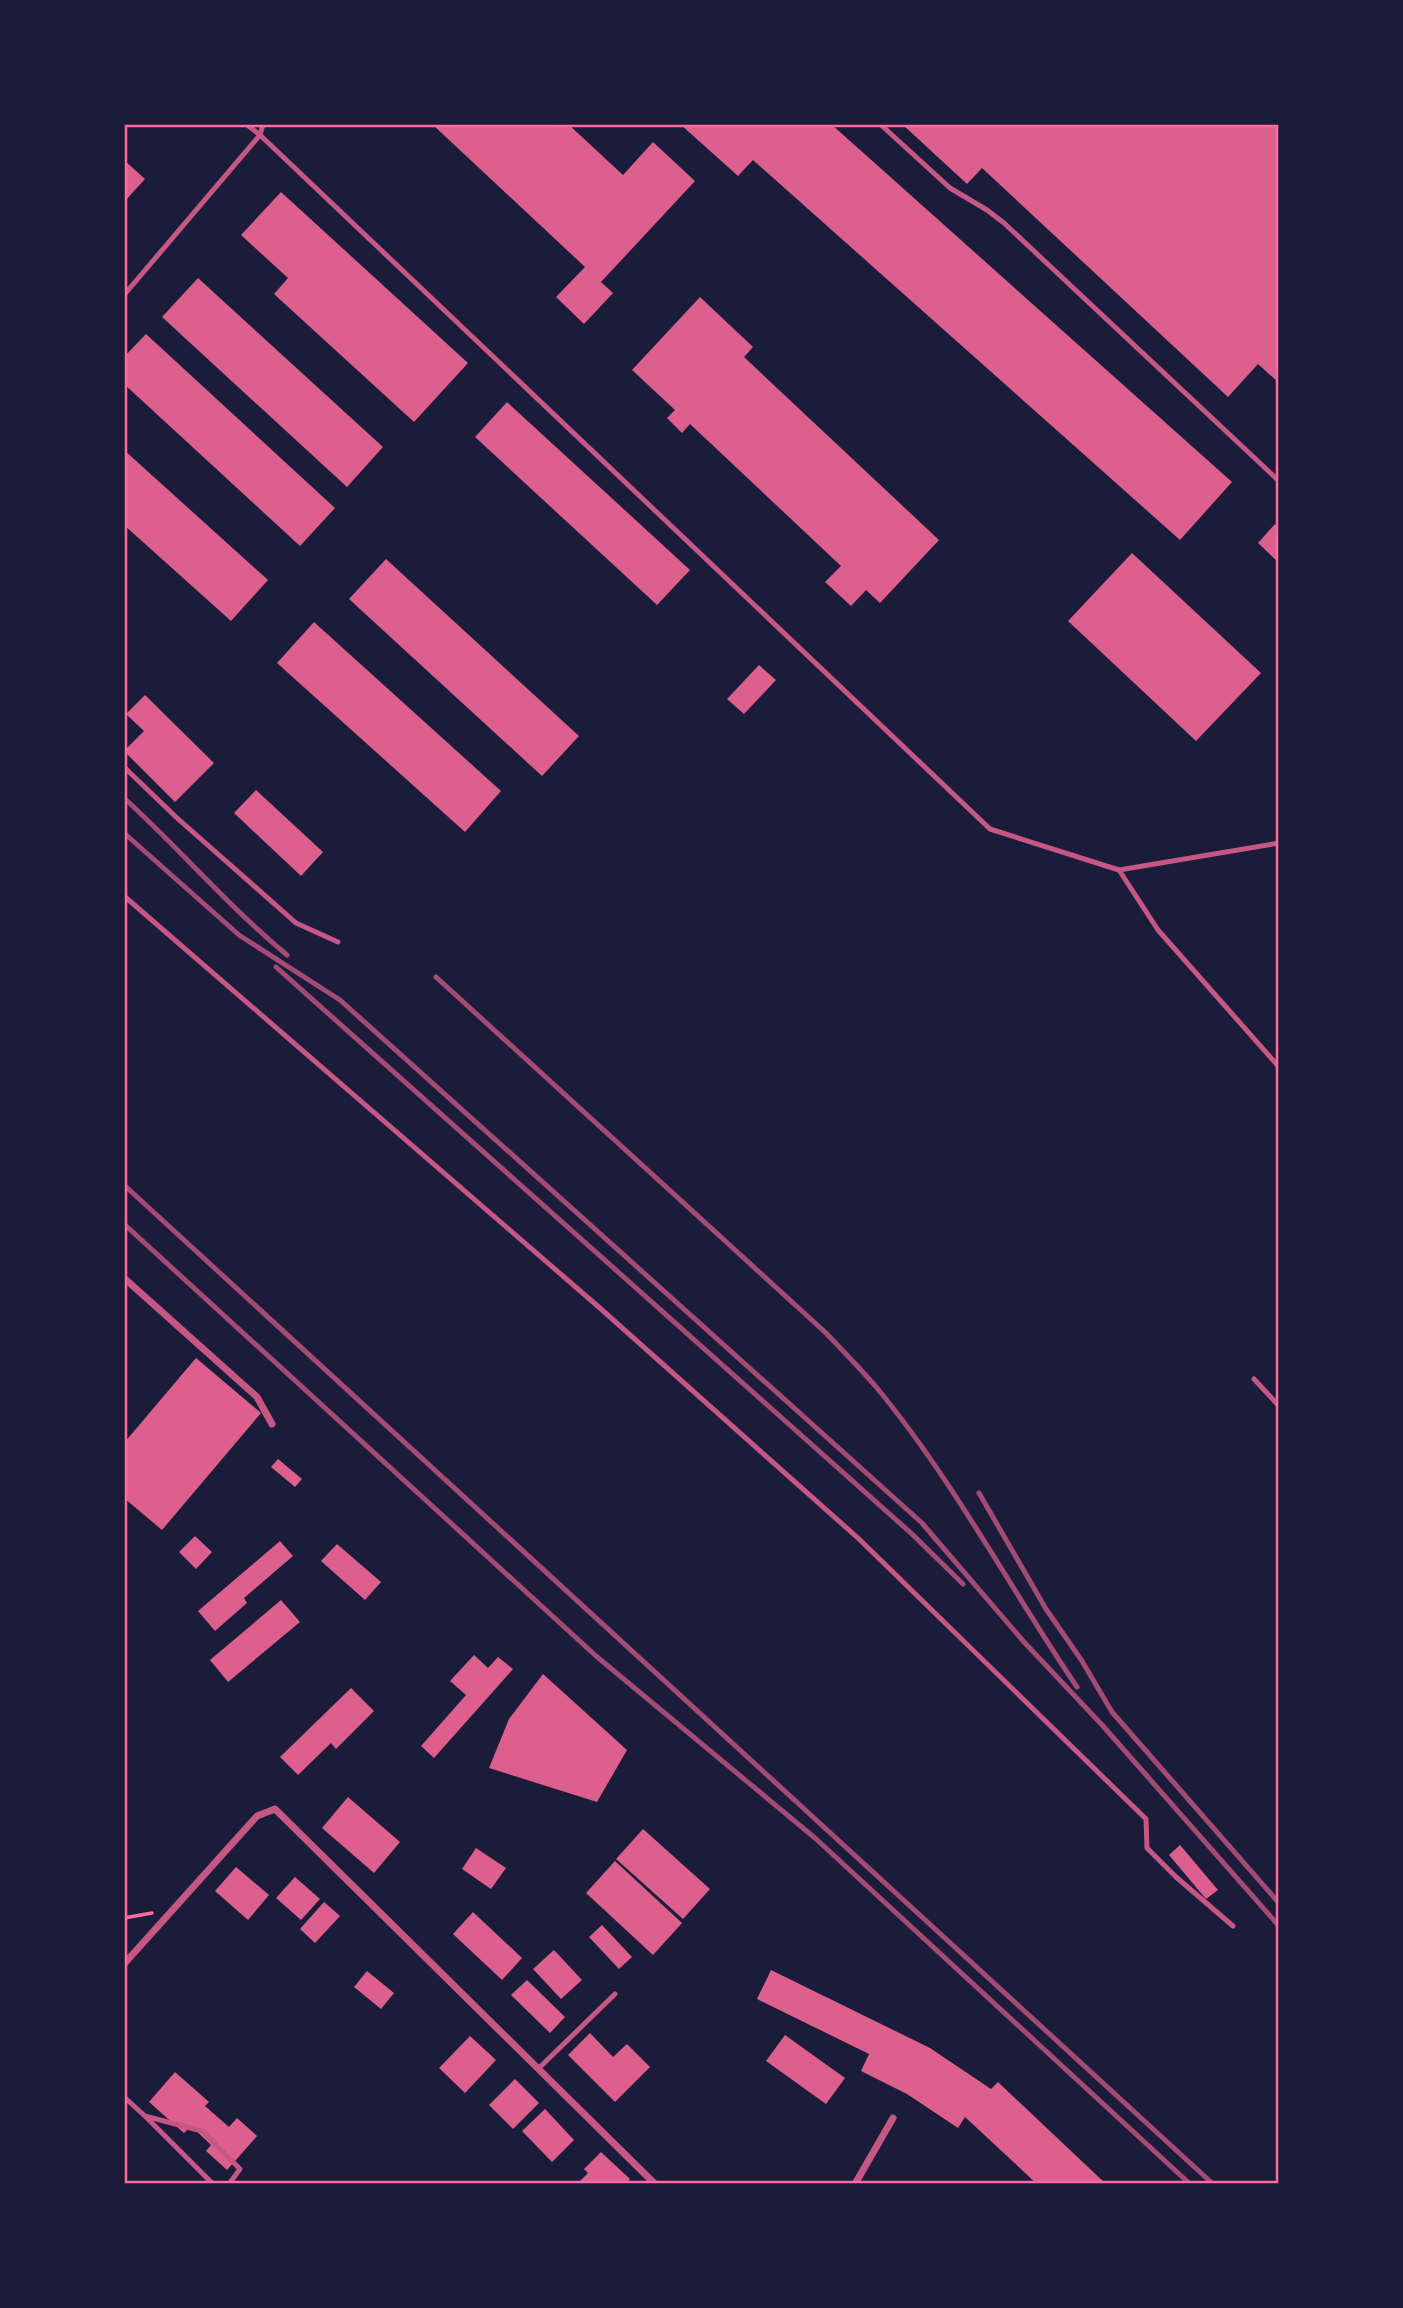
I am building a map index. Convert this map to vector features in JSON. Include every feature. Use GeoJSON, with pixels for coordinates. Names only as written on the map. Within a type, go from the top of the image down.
{"type":"FeatureCollection","features":[{"type":"Feature","properties":{"kind":"street"},"geometry":{"type":"LineString","coordinates":[[124,1278],[257,1397],[272,1424]]}},
{"type":"Feature","properties":{"kind":"street"},"geometry":{"type":"LineString","coordinates":[[124,1964],[257,1816],[275,1810],[655,2184]]}},
{"type":"Feature","properties":{"kind":"street"},"geometry":{"type":"LineString","coordinates":[[855,2184],[893,2118]]}},
{"type":"Feature","properties":{"kind":"lane"},"geometry":{"type":"LineString","coordinates":[[246,124],[990,829],[1119,870],[1279,844]]}},
{"type":"Feature","properties":{"kind":"lane"},"geometry":{"type":"LineString","coordinates":[[124,295],[260,135],[263,124]]}},
{"type":"Feature","properties":{"kind":"lane"},"geometry":{"type":"LineString","coordinates":[[880,124],[950,188],[1004,223],[1279,481]]}},
{"type":"Feature","properties":{"kind":"lane"},"geometry":{"type":"LineString","coordinates":[[124,766],[177,818],[296,923],[338,942]]}},
{"type":"Feature","properties":{"kind":"lane"},"geometry":{"type":"LineString","coordinates":[[1119,870],[1158,930],[1279,1067]]}},
{"type":"Feature","properties":{"kind":"lane"},"geometry":{"type":"LineString","coordinates":[[124,896],[601,1309],[859,1539],[1146,1819],[1147,1848],[1233,1926]]}},
{"type":"Feature","properties":{"kind":"lane"},"geometry":{"type":"LineString","coordinates":[[1254,1379],[1279,1406]]}},
{"type":"Feature","properties":{"kind":"lane"},"geometry":{"type":"LineString","coordinates":[[539,2068],[615,1994]]}},
{"type":"Feature","properties":{"kind":"lane"},"geometry":{"type":"LineString","coordinates":[[124,2097],[213,2184]]}},
{"type":"Feature","properties":{"kind":"lane"},"geometry":{"type":"LineString","coordinates":[[145,2116],[202,2130],[240,2169],[229,2184]]}},
{"type":"Feature","properties":{"kind":"building"},"geometry":{"type":"Polygon","coordinates":[[[432,124],[568,124],[623,175],[653,142],[695,181],[601,282],[613,293],[584,324],[556,297],[585,267],[432,124]]]}},
{"type":"Feature","properties":{"kind":"building"},"geometry":{"type":"Polygon","coordinates":[[[680,124],[831,124],[1232,482],[1180,540],[753,160],[738,176],[680,124]]]}},
{"type":"Feature","properties":{"kind":"building"},"geometry":{"type":"Polygon","coordinates":[[[902,124],[1279,124],[1279,383],[1258,364],[1228,397],[982,168],[967,184],[902,124]]]}},
{"type":"Feature","properties":{"kind":"building"},"geometry":{"type":"Polygon","coordinates":[[[124,160],[145,179],[124,202],[124,160]]]}},
{"type":"Feature","properties":{"kind":"building"},"geometry":{"type":"Polygon","coordinates":[[[281,192],[468,363],[414,422],[274,294],[288,278],[241,235],[281,192]]]}},
{"type":"Feature","properties":{"kind":"building"},"geometry":{"type":"Polygon","coordinates":[[[198,278],[383,447],[347,487],[162,317],[198,278]]]}},
{"type":"Feature","properties":{"kind":"building"},"geometry":{"type":"Polygon","coordinates":[[[700,297],[753,347],[744,357],[939,540],[880,603],[866,590],[851,606],[825,582],[841,566],[690,424],[682,433],[667,418],[675,410],[632,370],[700,297]]]}},
{"type":"Feature","properties":{"kind":"building"},"geometry":{"type":"Polygon","coordinates":[[[146,334],[335,508],[300,546],[124,384],[124,357],[146,334]]]}},
{"type":"Feature","properties":{"kind":"building"},"geometry":{"type":"Polygon","coordinates":[[[507,402],[690,570],[657,605],[475,437],[507,402]]]}},
{"type":"Feature","properties":{"kind":"building"},"geometry":{"type":"Polygon","coordinates":[[[124,450],[268,580],[231,621],[124,525],[124,450]]]}},
{"type":"Feature","properties":{"kind":"building"},"geometry":{"type":"Polygon","coordinates":[[[1275,524],[1279,527],[1279,563],[1258,543],[1275,524]]]}},
{"type":"Feature","properties":{"kind":"building"},"geometry":{"type":"Polygon","coordinates":[[[1132,553],[1261,673],[1196,741],[1068,621],[1132,553]]]}},
{"type":"Feature","properties":{"kind":"building"},"geometry":{"type":"Polygon","coordinates":[[[386,559],[579,736],[542,776],[349,599],[386,559]]]}},
{"type":"Feature","properties":{"kind":"building"},"geometry":{"type":"Polygon","coordinates":[[[314,622],[501,791],[465,832],[277,663],[314,622]]]}},
{"type":"Feature","properties":{"kind":"building"},"geometry":{"type":"Polygon","coordinates":[[[759,665],[776,680],[744,714],[727,699],[759,665]]]}},
{"type":"Feature","properties":{"kind":"building"},"geometry":{"type":"Polygon","coordinates":[[[145,695],[214,763],[175,802],[124,751],[144,731],[126,714],[145,695]]]}},
{"type":"Feature","properties":{"kind":"building"},"geometry":{"type":"Polygon","coordinates":[[[256,790],[323,852],[301,876],[234,813],[256,790]]]}},
{"type":"Feature","properties":{"kind":"building"},"geometry":{"type":"Polygon","coordinates":[[[196,1358],[261,1413],[162,1530],[124,1498],[124,1443],[196,1358]]]}},
{"type":"Feature","properties":{"kind":"building"},"geometry":{"type":"Polygon","coordinates":[[[278,1459],[302,1479],[295,1487],[271,1467],[278,1459]]]}},
{"type":"Feature","properties":{"kind":"building"},"geometry":{"type":"Polygon","coordinates":[[[195,1536],[212,1552],[196,1569],[179,1552],[195,1536]]]}},
{"type":"Feature","properties":{"kind":"building"},"geometry":{"type":"Polygon","coordinates":[[[280,1541],[293,1556],[244,1598],[247,1603],[215,1631],[198,1611],[280,1541]]]}},
{"type":"Feature","properties":{"kind":"building"},"geometry":{"type":"Polygon","coordinates":[[[337,1544],[381,1582],[365,1600],[321,1561],[337,1544]]]}},
{"type":"Feature","properties":{"kind":"building"},"geometry":{"type":"Polygon","coordinates":[[[281,1600],[300,1622],[228,1682],[210,1660],[281,1600]]]}},
{"type":"Feature","properties":{"kind":"building"},"geometry":{"type":"Polygon","coordinates":[[[474,1655],[488,1668],[498,1657],[513,1669],[434,1758],[421,1746],[466,1695],[450,1681],[474,1655]]]}},
{"type":"Feature","properties":{"kind":"building"},"geometry":{"type":"Polygon","coordinates":[[[543,1674],[627,1750],[597,1802],[489,1768],[509,1719],[543,1674]]]}},
{"type":"Feature","properties":{"kind":"building"},"geometry":{"type":"Polygon","coordinates":[[[351,1688],[374,1711],[336,1749],[331,1743],[298,1775],[280,1757],[351,1688]]]}},
{"type":"Feature","properties":{"kind":"building"},"geometry":{"type":"Polygon","coordinates":[[[348,1797],[400,1842],[374,1873],[322,1828],[348,1797]]]}},
{"type":"Feature","properties":{"kind":"building"},"geometry":{"type":"Polygon","coordinates":[[[643,1829],[710,1889],[683,1919],[616,1859],[643,1829]]]}},
{"type":"Feature","properties":{"kind":"building"},"geometry":{"type":"Polygon","coordinates":[[[1180,1845],[1218,1890],[1206,1899],[1169,1855],[1180,1845]]]}},
{"type":"Feature","properties":{"kind":"building"},"geometry":{"type":"Polygon","coordinates":[[[476,1848],[506,1868],[491,1889],[462,1869],[476,1848]]]}},
{"type":"Feature","properties":{"kind":"building"},"geometry":{"type":"Polygon","coordinates":[[[615,1861],[682,1923],[653,1955],[586,1893],[615,1861]]]}},
{"type":"Feature","properties":{"kind":"building"},"geometry":{"type":"Polygon","coordinates":[[[236,1867],[269,1895],[248,1920],[215,1891],[236,1867]]]}},
{"type":"Feature","properties":{"kind":"building"},"geometry":{"type":"Polygon","coordinates":[[[295,1877],[320,1899],[301,1920],[276,1898],[295,1877]]]}},
{"type":"Feature","properties":{"kind":"building"},"geometry":{"type":"Polygon","coordinates":[[[324,1902],[340,1916],[315,1943],[300,1929],[324,1902]]]}},
{"type":"Feature","properties":{"kind":"building"},"geometry":{"type":"Polygon","coordinates":[[[473,1912],[522,1958],[502,1980],[453,1934],[473,1912]]]}},
{"type":"Feature","properties":{"kind":"building"},"geometry":{"type":"Polygon","coordinates":[[[602,1925],[632,1957],[619,1969],[589,1937],[602,1925]]]}},
{"type":"Feature","properties":{"kind":"building"},"geometry":{"type":"Polygon","coordinates":[[[554,1950],[582,1980],[561,1999],[533,1969],[554,1950]]]}},
{"type":"Feature","properties":{"kind":"building"},"geometry":{"type":"Polygon","coordinates":[[[771,1970],[930,2048],[991,2089],[998,2082],[1106,2184],[1037,2184],[965,2117],[958,2128],[907,2094],[861,2071],[869,2054],[757,1999],[771,1970]]]}},
{"type":"Feature","properties":{"kind":"building"},"geometry":{"type":"Polygon","coordinates":[[[367,1971],[394,1993],[381,2009],[354,1987],[367,1971]]]}},
{"type":"Feature","properties":{"kind":"building"},"geometry":{"type":"Polygon","coordinates":[[[527,1980],[565,2017],[550,2033],[511,1995],[527,1980]]]}},
{"type":"Feature","properties":{"kind":"building"},"geometry":{"type":"Polygon","coordinates":[[[590,2033],[613,2057],[627,2044],[650,2067],[615,2102],[568,2055],[590,2033]]]}},
{"type":"Feature","properties":{"kind":"building"},"geometry":{"type":"Polygon","coordinates":[[[785,2035],[845,2078],[826,2104],[766,2061],[785,2035]]]}},
{"type":"Feature","properties":{"kind":"building"},"geometry":{"type":"Polygon","coordinates":[[[470,2036],[496,2060],[465,2093],[439,2068],[470,2036]]]}},
{"type":"Feature","properties":{"kind":"building"},"geometry":{"type":"Polygon","coordinates":[[[175,2072],[209,2102],[205,2106],[229,2127],[237,2118],[257,2136],[227,2170],[206,2151],[211,2145],[191,2126],[184,2133],[149,2102],[175,2072]]]}},
{"type":"Feature","properties":{"kind":"building"},"geometry":{"type":"Polygon","coordinates":[[[515,2079],[539,2103],[513,2129],[489,2105],[515,2079]]]}},
{"type":"Feature","properties":{"kind":"building"},"geometry":{"type":"Polygon","coordinates":[[[545,2109],[574,2140],[552,2162],[522,2131],[545,2109]]]}},
{"type":"Feature","properties":{"kind":"building"},"geometry":{"type":"Polygon","coordinates":[[[601,2152],[630,2179],[625,2184],[577,2184],[588,2173],[584,2169],[601,2152]]]}},
{"type":"Feature","properties":{"kind":"railway"},"geometry":{"type":"LineString","coordinates":[[124,798],[287,955]]}},
{"type":"Feature","properties":{"kind":"railway"},"geometry":{"type":"LineString","coordinates":[[124,833],[239,935],[340,1000],[922,1523],[1024,1642],[1103,1726],[1279,1926]]}},
{"type":"Feature","properties":{"kind":"railway"},"geometry":{"type":"LineString","coordinates":[[276,967],[912,1534],[963,1584]]}},
{"type":"Feature","properties":{"kind":"railway"},"geometry":{"type":"LineString","coordinates":[[436,977],[826,1333],[865,1374],[931,1460],[1077,1687]]}},
{"type":"Feature","properties":{"kind":"railway"},"geometry":{"type":"LineString","coordinates":[[124,1185],[1213,2184]]}},
{"type":"Feature","properties":{"kind":"railway"},"geometry":{"type":"LineString","coordinates":[[124,1224],[596,1656],[815,1838],[1190,2184]]}},
{"type":"Feature","properties":{"kind":"railway"},"geometry":{"type":"LineString","coordinates":[[979,1493],[1046,1609],[1082,1661],[1112,1712],[1279,1903]]}}]}
